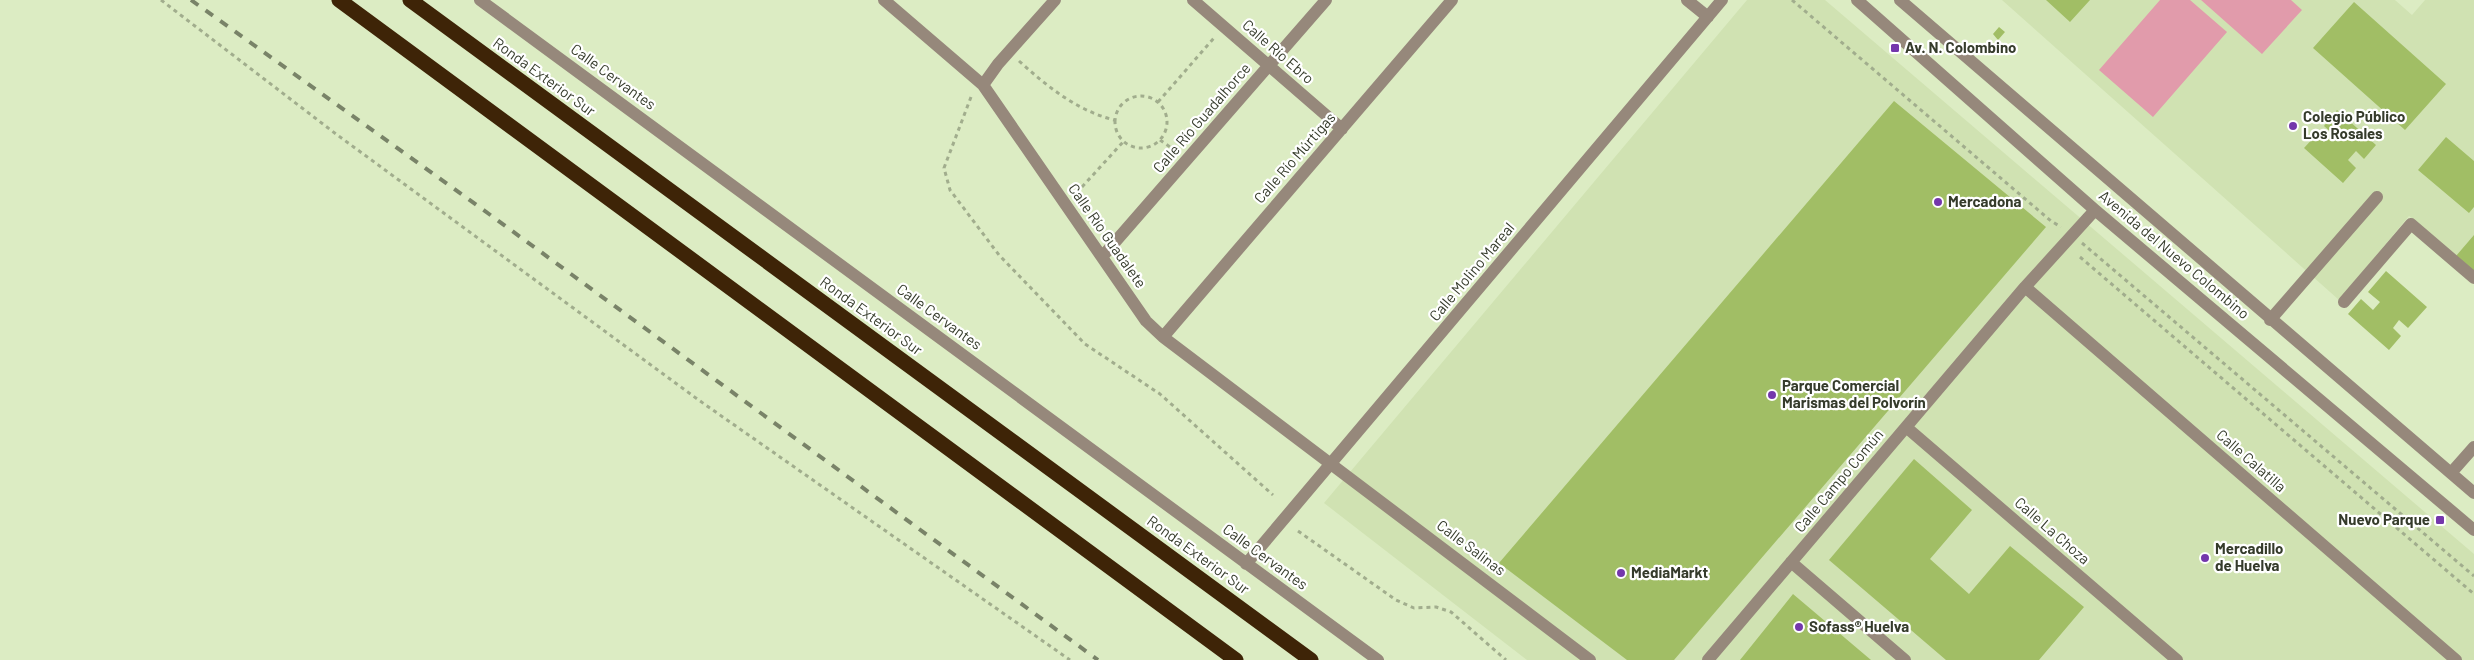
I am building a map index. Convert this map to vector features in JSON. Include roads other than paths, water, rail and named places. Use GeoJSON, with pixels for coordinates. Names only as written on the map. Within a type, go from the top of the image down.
{"type":"FeatureCollection","features":[{"type":"Feature","properties":{"kind":"highway"},"geometry":{"type":"LineString","coordinates":[[339,0],[1236,660]]}},
{"type":"Feature","properties":{"kind":"highway","name":"Ronda Exterior Sur"},"geometry":{"type":"LineString","coordinates":[[410,0],[1311,660]]}},
{"type":"Feature","properties":{"kind":"street","name":"Calle Cervantes"},"geometry":{"type":"LineString","coordinates":[[480,0],[1378,660]]}},
{"type":"Feature","properties":{"kind":"street","name":"Calle Río Guadalete"},"geometry":{"type":"LineString","coordinates":[[884,0],[983,85],[1146,321],[1163,337],[1332,463]]}},
{"type":"Feature","properties":{"kind":"street"},"geometry":{"type":"LineString","coordinates":[[983,85],[998,64],[1055,0]]}},
{"type":"Feature","properties":{"kind":"street","name":"Calle Río Guadalhorce"},"geometry":{"type":"LineString","coordinates":[[1102,257],[1326,0]]}},
{"type":"Feature","properties":{"kind":"street","name":"Calle Río Múrtigas"},"geometry":{"type":"LineString","coordinates":[[1163,337],[1452,0]]}},
{"type":"Feature","properties":{"kind":"street"},"geometry":{"type":"LineString","coordinates":[[1688,0],[1708,18]]}},
{"type":"Feature","properties":{"kind":"street","name":"Calle Molino Mareal"},"geometry":{"type":"LineString","coordinates":[[1246,564],[1722,0]]}},
{"type":"Feature","properties":{"kind":"street","name":"Avenida del Nuevo Colombino"},"geometry":{"type":"LineString","coordinates":[[1857,0],[2095,210],[2474,530]]}},
{"type":"Feature","properties":{"kind":"street","name":"Avenida del Nuevo Colombino"},"geometry":{"type":"LineString","coordinates":[[1900,0],[2270,320],[2474,493]]}},
{"type":"Feature","properties":{"kind":"street","name":"Calle Río Ebro"},"geometry":{"type":"LineString","coordinates":[[1196,1],[1342,129]]}},
{"type":"Feature","properties":{"kind":"street"},"geometry":{"type":"LineString","coordinates":[[2270,320],[2377,197]]}},
{"type":"Feature","properties":{"kind":"street","name":"Calle Campo Común"},"geometry":{"type":"LineString","coordinates":[[1708,660],[2025,287],[2095,210]]}},
{"type":"Feature","properties":{"kind":"street"},"geometry":{"type":"LineString","coordinates":[[2344,302],[2411,224],[2474,278]]}},
{"type":"Feature","properties":{"kind":"street","name":"Calle Calatilla"},"geometry":{"type":"LineString","coordinates":[[2025,287],[2456,660]]}},
{"type":"Feature","properties":{"kind":"street","name":"Calle La Choza"},"geometry":{"type":"LineString","coordinates":[[1906,427],[2177,660]]}},
{"type":"Feature","properties":{"kind":"street"},"geometry":{"type":"LineString","coordinates":[[2451,473],[2474,447]]}},
{"type":"Feature","properties":{"kind":"street","name":"Calle Salinas"},"geometry":{"type":"LineString","coordinates":[[1332,463],[1590,660]]}},
{"type":"Feature","properties":{"kind":"street"},"geometry":{"type":"LineString","coordinates":[[1791,562],[1905,660]]}},
{"type":"Feature","properties":{"kind":"railway"},"geometry":{"type":"LineString","coordinates":[[191,0],[489,214],[1098,660]]}},
{"type":"Feature","properties":{"kind":"place","name":"Av. N. Colombino"},"geometry":{"type":"Point","coordinates":[1895,48]}},
{"type":"Feature","properties":{"kind":"place","name":"Colegio Público Los Rosales"},"geometry":{"type":"Point","coordinates":[2293,126]}},
{"type":"Feature","properties":{"kind":"place","name":"Mercadona"},"geometry":{"type":"Point","coordinates":[1938,202]}},
{"type":"Feature","properties":{"kind":"place","name":"Parque Comercial Marismas del Polvorín"},"geometry":{"type":"Point","coordinates":[1772,395]}},
{"type":"Feature","properties":{"kind":"place","name":"Nuevo Parque"},"geometry":{"type":"Point","coordinates":[2440,520]}},
{"type":"Feature","properties":{"kind":"place","name":"Mercadillo de Huelva"},"geometry":{"type":"Point","coordinates":[2205,558]}},
{"type":"Feature","properties":{"kind":"place","name":"MediaMarkt"},"geometry":{"type":"Point","coordinates":[1621,573]}},
{"type":"Feature","properties":{"kind":"place","name":"Sofass® Huelva"},"geometry":{"type":"Point","coordinates":[1799,627]}}]}
